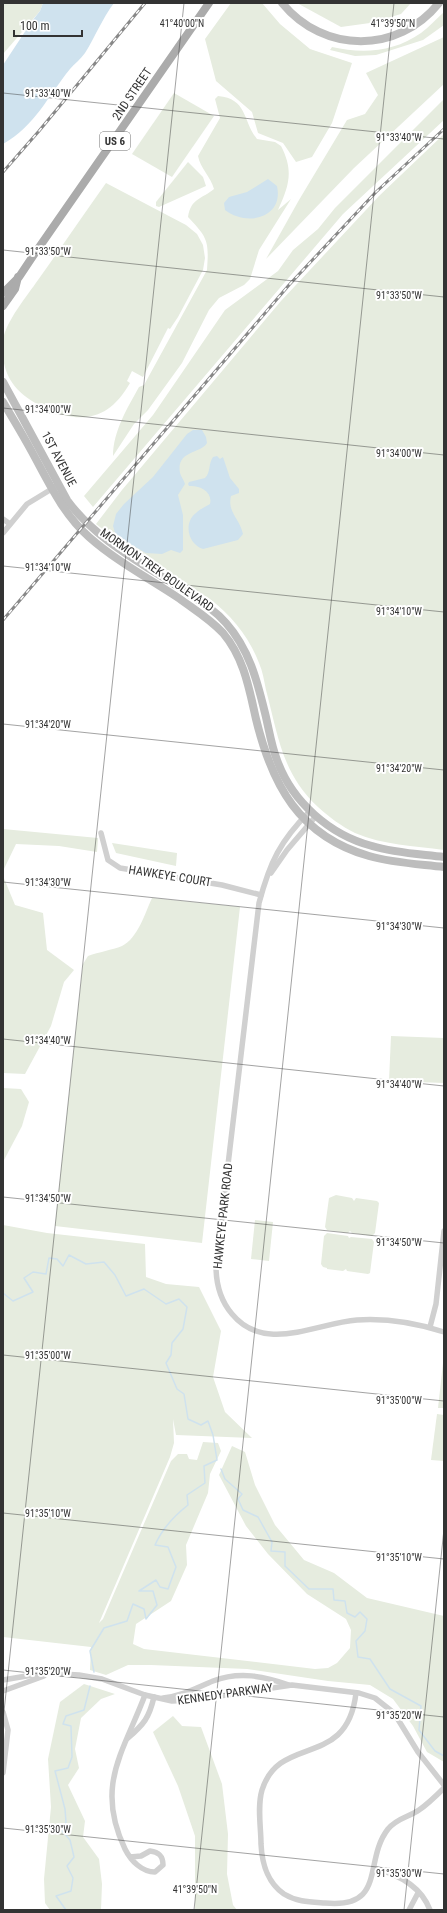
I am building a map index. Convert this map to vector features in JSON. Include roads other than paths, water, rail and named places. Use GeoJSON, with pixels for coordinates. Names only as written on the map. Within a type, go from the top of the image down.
{"type":"FeatureCollection","features":[{"type":"Feature","properties":{"kind":"main road","name":"2ND STREET"},"geometry":{"type":"LineString","coordinates":[[3,293],[18,277],[209,3]]}},
{"type":"Feature","properties":{"kind":"main road"},"geometry":{"type":"LineString","coordinates":[[282,3],[298,19],[315,30],[339,39],[365,41],[384,39],[403,32],[420,22],[439,3]]}},
{"type":"Feature","properties":{"kind":"main road","name":"2ND STREET"},"geometry":{"type":"LineString","coordinates":[[3,306],[15,289],[18,277]]}},
{"type":"Feature","properties":{"kind":"main road","name":"1ST AVENUE"},"geometry":{"type":"LineString","coordinates":[[3,382],[55,487],[60,504],[80,528]]}},
{"type":"Feature","properties":{"kind":"main road","name":"1ST AVENUE"},"geometry":{"type":"LineString","coordinates":[[3,402],[55,487],[88,524]]}},
{"type":"Feature","properties":{"kind":"main road","name":"MORMON TREK BOULEVARD"},"geometry":{"type":"LineString","coordinates":[[88,524],[104,538],[208,606],[226,622],[235,634],[253,667],[277,760],[290,787],[313,813],[344,835],[373,846],[444,856]]}},
{"type":"Feature","properties":{"kind":"main road","name":"MORMON TREK BOULEVARD"},"geometry":{"type":"LineString","coordinates":[[80,528],[108,551],[202,614],[226,637],[236,651],[244,671],[264,752],[271,770],[286,797],[306,821],[346,847],[369,856],[444,867]]}},
{"type":"Feature","properties":{"kind":"street"},"geometry":{"type":"LineString","coordinates":[[3,533],[27,504],[55,487]]}},
{"type":"Feature","properties":{"kind":"street"},"geometry":{"type":"LineString","coordinates":[[3,519],[10,524]]}},
{"type":"Feature","properties":{"kind":"street","name":"HAWKEYE PARK ROAD"},"geometry":{"type":"LineString","coordinates":[[313,813],[277,850],[264,882],[256,916],[216,1266],[217,1282],[221,1297],[228,1309],[240,1322],[252,1329],[267,1334],[290,1334],[356,1320],[394,1321],[430,1327],[444,1332]]}},
{"type":"Feature","properties":{"kind":"street","name":"HAWKEYE COURT"},"geometry":{"type":"LineString","coordinates":[[101,833],[108,860],[120,868],[222,885],[261,895]]}},
{"type":"Feature","properties":{"kind":"street"},"geometry":{"type":"LineString","coordinates":[[430,1327],[437,1294],[444,1231]]}},
{"type":"Feature","properties":{"kind":"street","name":"KENNEDY PARKWAY"},"geometry":{"type":"LineString","coordinates":[[3,1691],[32,1679],[55,1673]]}},
{"type":"Feature","properties":{"kind":"street","name":"KENNEDY PARKWAY"},"geometry":{"type":"LineString","coordinates":[[3,1680],[28,1674],[55,1673],[96,1678],[144,1695],[172,1701],[194,1700],[292,1685]]}},
{"type":"Feature","properties":{"kind":"street","name":"KENNEDY PARKWAY"},"geometry":{"type":"LineString","coordinates":[[156,1698],[179,1696],[229,1676],[264,1677],[292,1685],[356,1693],[375,1698],[394,1713],[418,1752],[444,1785]]}},
{"type":"Feature","properties":{"kind":"street"},"geometry":{"type":"LineString","coordinates":[[356,1693],[351,1715],[339,1735],[325,1745],[288,1758],[275,1768],[266,1782],[260,1803],[261,1854],[264,1868],[271,1881],[283,1893],[301,1901],[337,1904],[350,1902],[364,1893],[370,1882],[381,1842],[388,1829],[397,1821],[421,1810],[444,1788]]}},
{"type":"Feature","properties":{"kind":"street"},"geometry":{"type":"LineString","coordinates":[[130,1856],[137,1857],[150,1851],[158,1853],[162,1856],[163,1865],[155,1872],[150,1872],[138,1866],[130,1856],[116,1824],[112,1793],[116,1766],[144,1695]]}},
{"type":"Feature","properties":{"kind":"street"},"geometry":{"type":"LineString","coordinates":[[128,1738],[145,1722],[150,1714],[156,1698]]}},
{"type":"Feature","properties":{"kind":"street"},"geometry":{"type":"LineString","coordinates":[[3,1712],[7,1722],[8,1734],[3,1773]]}},
{"type":"Feature","properties":{"kind":"street"},"geometry":{"type":"LineString","coordinates":[[374,1868],[402,1879],[418,1893],[430,1910]]}},
{"type":"Feature","properties":{"kind":"street"},"geometry":{"type":"LineString","coordinates":[[409,1910],[418,1893]]}},
{"type":"Feature","properties":{"kind":"water"},"geometry":{"type":"Polygon","coordinates":[[[43,3],[114,3],[89,47],[62,79],[40,110],[24,128],[3,144],[3,65],[40,11],[43,3]]]}},
{"type":"Feature","properties":{"kind":"water"},"geometry":{"type":"Polygon","coordinates":[[[268,179],[277,186],[278,197],[275,206],[269,212],[262,216],[243,218],[225,210],[224,203],[229,197],[247,192],[268,179]]]}},
{"type":"Feature","properties":{"kind":"water"},"geometry":{"type":"Polygon","coordinates":[[[193,430],[202,430],[206,437],[207,443],[204,447],[185,456],[180,466],[180,473],[185,484],[178,495],[183,515],[183,550],[180,553],[171,550],[162,554],[146,553],[116,536],[113,526],[116,514],[124,504],[153,477],[187,434],[193,430]]]}},
{"type":"Feature","properties":{"kind":"water"},"geometry":{"type":"Polygon","coordinates":[[[217,456],[220,459],[223,457],[230,478],[239,489],[239,493],[231,496],[230,502],[232,511],[243,534],[238,540],[203,549],[194,543],[189,533],[189,527],[192,517],[199,510],[210,504],[210,499],[207,492],[201,488],[189,486],[188,484],[189,482],[205,478],[208,473],[211,460],[213,457],[217,456]]]}},
{"type":"Feature","properties":{"kind":"waterway"},"geometry":{"type":"LineString","coordinates":[[3,1293],[13,1301],[33,1292],[24,1278],[33,1272],[46,1274],[49,1258],[57,1259],[63,1266],[69,1255],[86,1264],[104,1262],[115,1275],[126,1296],[144,1289],[166,1304],[179,1299],[187,1307],[183,1329],[172,1343],[171,1355],[166,1363],[177,1389],[184,1394],[188,1419],[201,1425],[208,1421],[213,1435],[217,1460],[204,1466],[205,1483],[187,1495],[188,1505],[169,1523],[155,1545],[168,1547],[176,1567],[168,1589],[160,1587],[156,1580],[139,1591],[153,1591],[157,1605],[146,1619],[144,1609],[133,1604],[127,1621],[104,1628],[90,1651],[94,1672]]}},
{"type":"Feature","properties":{"kind":"waterway"},"geometry":{"type":"LineString","coordinates":[[3,1274],[3,1284]]}},
{"type":"Feature","properties":{"kind":"waterway"},"geometry":{"type":"LineString","coordinates":[[221,1469],[225,1479],[242,1494],[238,1499],[243,1510],[258,1517],[272,1542],[271,1551],[285,1552],[285,1566],[309,1589],[333,1589],[334,1600],[345,1601],[347,1613],[355,1617],[360,1612],[367,1619],[365,1631],[356,1641],[358,1657],[370,1659],[390,1689],[421,1706],[419,1730],[435,1751],[444,1756]]}},
{"type":"Feature","properties":{"kind":"waterway"},"geometry":{"type":"LineString","coordinates":[[66,1910],[56,1896],[71,1891],[73,1878],[67,1866],[74,1857],[70,1840],[62,1831],[66,1822],[65,1809],[55,1771],[68,1768],[72,1757],[71,1726],[63,1724],[66,1716],[84,1710],[90,1686]]}},
{"type":"Feature","properties":{"kind":"railway"},"geometry":{"type":"LineString","coordinates":[[3,172],[145,3]]}},
{"type":"Feature","properties":{"kind":"railway"},"geometry":{"type":"LineString","coordinates":[[3,620],[289,285],[376,192],[444,129]]}}]}
